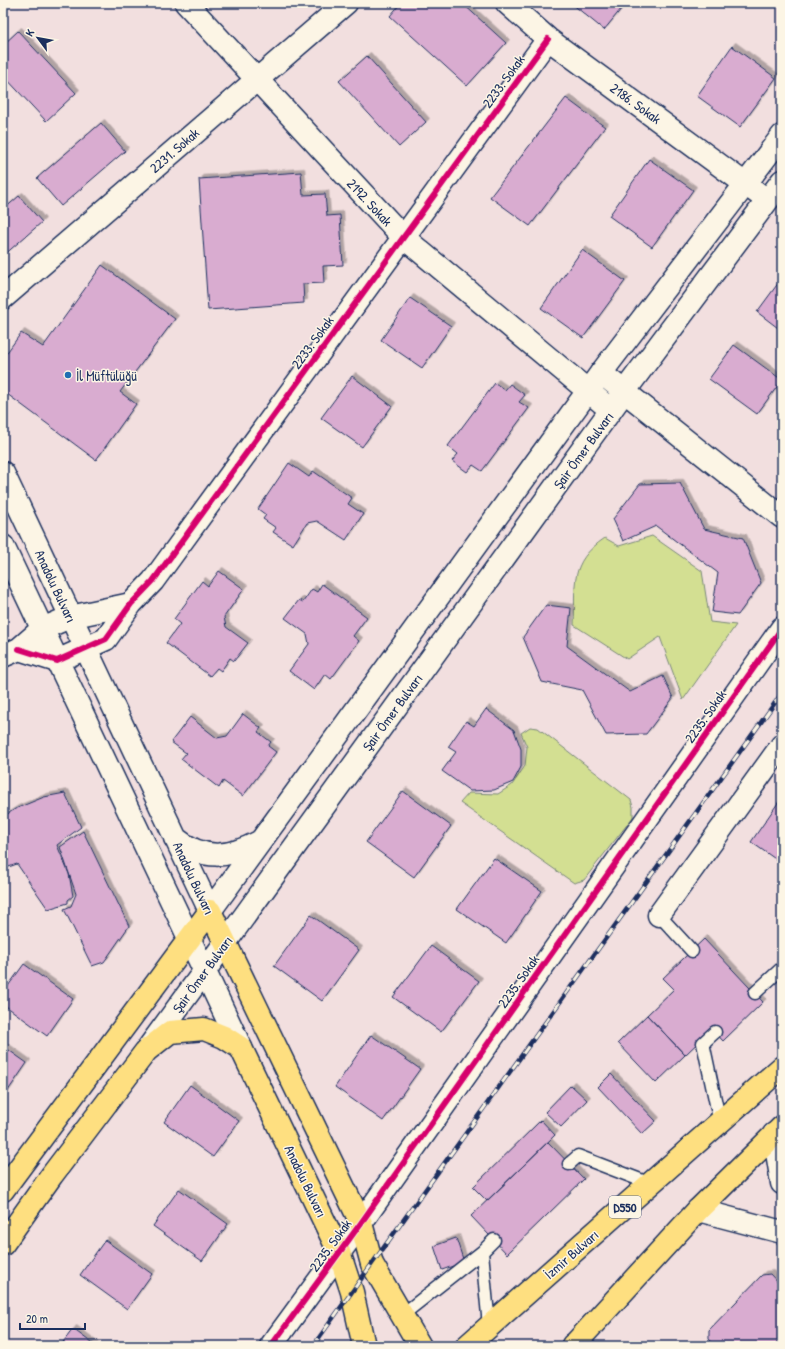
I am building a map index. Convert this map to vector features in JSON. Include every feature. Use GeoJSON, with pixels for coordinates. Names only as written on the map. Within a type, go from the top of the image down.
{"type":"FeatureCollection","features":[{"type":"Feature","properties":{"kind":"main road","name":"Anadolu Bulvarı"},"geometry":{"type":"LineString","coordinates":[[210,911],[361,1223],[372,1264],[420,1346]]}},
{"type":"Feature","properties":{"kind":"main road"},"geometry":{"type":"LineString","coordinates":[[3,1190],[210,911]]}},
{"type":"Feature","properties":{"kind":"main road"},"geometry":{"type":"LineString","coordinates":[[146,1051],[170,1032],[204,1029],[241,1048]]}},
{"type":"Feature","properties":{"kind":"main road","name":"Anadolu Bulvarı"},"geometry":{"type":"LineString","coordinates":[[241,1048],[340,1252],[352,1292],[364,1346]]}},
{"type":"Feature","properties":{"kind":"main road","name":"Şair Ömer Bulvarı"},"geometry":{"type":"LineString","coordinates":[[3,1244],[52,1175],[146,1051]]}},
{"type":"Feature","properties":{"kind":"main road","name":"İzmir Bulvarı"},"geometry":{"type":"LineString","coordinates":[[467,1346],[782,1068]]}},
{"type":"Feature","properties":{"kind":"main road"},"geometry":{"type":"LineString","coordinates":[[573,1346],[698,1210],[778,1130]]}},
{"type":"Feature","properties":{"kind":"street","name":"2192. Sokak"},"geometry":{"type":"LineString","coordinates":[[186,3],[403,238],[611,410]]}},
{"type":"Feature","properties":{"kind":"street","name":"2231. Sokak"},"geometry":{"type":"LineString","coordinates":[[3,298],[346,3]]}},
{"type":"Feature","properties":{"kind":"street","name":"2186. Sokak"},"geometry":{"type":"LineString","coordinates":[[507,3],[548,39],[767,200]]}},
{"type":"Feature","properties":{"kind":"street","name":"2233. Sokak"},"geometry":{"type":"LineString","coordinates":[[57,661],[106,639],[131,604],[153,581],[548,39]]}},
{"type":"Feature","properties":{"kind":"street"},"geometry":{"type":"LineString","coordinates":[[210,911],[589,392],[601,373],[782,136]]}},
{"type":"Feature","properties":{"kind":"street","name":"Şair Ömer Bulvarı"},"geometry":{"type":"LineString","coordinates":[[146,1051],[624,392],[782,181]]}},
{"type":"Feature","properties":{"kind":"street"},"geometry":{"type":"LineString","coordinates":[[601,373],[782,517]]}},
{"type":"Feature","properties":{"kind":"street","name":"Anadolu Bulvarı"},"geometry":{"type":"LineString","coordinates":[[3,473],[210,911]]}},
{"type":"Feature","properties":{"kind":"street","name":"Anadolu Bulvarı"},"geometry":{"type":"LineString","coordinates":[[3,546],[241,1048]]}},
{"type":"Feature","properties":{"kind":"street"},"geometry":{"type":"LineString","coordinates":[[11,652],[42,629],[70,617],[131,604]]}},
{"type":"Feature","properties":{"kind":"street","name":"2235. Sokak"},"geometry":{"type":"LineString","coordinates":[[271,1346],[361,1223],[782,628]]}},
{"type":"Feature","properties":{"kind":"street"},"geometry":{"type":"LineString","coordinates":[[11,652],[57,661]]}},
{"type":"Feature","properties":{"kind":"street"},"geometry":{"type":"LineString","coordinates":[[659,915],[782,745]]}},
{"type":"Feature","properties":{"kind":"street"},"geometry":{"type":"LineString","coordinates":[[175,838],[183,845],[204,854],[223,856],[244,850],[260,842]]}},
{"type":"Feature","properties":{"kind":"street"},"geometry":{"type":"LineString","coordinates":[[778,1130],[782,1183]]}},
{"type":"Feature","properties":{"kind":"street"},"geometry":{"type":"LineString","coordinates":[[698,1210],[782,1232]]}},
{"type":"Feature","properties":{"kind":"lane"},"geometry":{"type":"LineString","coordinates":[[659,915],[692,951]]}},
{"type":"Feature","properties":{"kind":"lane"},"geometry":{"type":"LineString","coordinates":[[755,994],[782,968]]}},
{"type":"Feature","properties":{"kind":"lane"},"geometry":{"type":"LineString","coordinates":[[715,1032],[703,1043],[720,1123]]}},
{"type":"Feature","properties":{"kind":"lane"},"geometry":{"type":"LineString","coordinates":[[569,1164],[578,1156],[651,1184]]}},
{"type":"Feature","properties":{"kind":"lane"},"geometry":{"type":"LineString","coordinates":[[402,1315],[482,1252],[494,1240]]}},
{"type":"Feature","properties":{"kind":"lane"},"geometry":{"type":"LineString","coordinates":[[482,1252],[489,1326]]}},
{"type":"Feature","properties":{"kind":"green space"},"geometry":{"type":"Polygon","coordinates":[[[652,536],[702,571],[710,622],[736,625],[683,700],[660,637],[627,659],[574,625],[576,576],[579,566],[593,547],[605,538],[619,546],[652,536]]]}},
{"type":"Feature","properties":{"kind":"green space"},"geometry":{"type":"Polygon","coordinates":[[[530,727],[538,728],[631,800],[633,817],[584,880],[574,883],[460,803],[469,793],[498,794],[512,785],[525,766],[527,747],[521,733],[530,727]]]}},
{"type":"Feature","properties":{"kind":"building"},"geometry":{"type":"Polygon","coordinates":[[[401,3],[462,3],[506,43],[467,86],[390,16],[401,3]]]}},
{"type":"Feature","properties":{"kind":"building"},"geometry":{"type":"Polygon","coordinates":[[[571,3],[626,3],[604,30],[571,3]]]}},
{"type":"Feature","properties":{"kind":"building"},"geometry":{"type":"Polygon","coordinates":[[[18,31],[76,93],[46,121],[3,75],[3,45],[18,31]]]}},
{"type":"Feature","properties":{"kind":"building"},"geometry":{"type":"Polygon","coordinates":[[[732,46],[776,78],[740,127],[697,96],[732,46]]]}},
{"type":"Feature","properties":{"kind":"building"},"geometry":{"type":"Polygon","coordinates":[[[367,56],[426,122],[399,147],[339,81],[367,56]]]}},
{"type":"Feature","properties":{"kind":"building"},"geometry":{"type":"Polygon","coordinates":[[[566,98],[605,127],[530,226],[490,197],[566,98]]]}},
{"type":"Feature","properties":{"kind":"building"},"geometry":{"type":"Polygon","coordinates":[[[101,123],[125,151],[61,206],[37,178],[101,123]]]}},
{"type":"Feature","properties":{"kind":"building"},"geometry":{"type":"Polygon","coordinates":[[[649,159],[693,190],[652,247],[609,216],[649,159]]]}},
{"type":"Feature","properties":{"kind":"building"},"geometry":{"type":"Polygon","coordinates":[[[301,172],[303,195],[325,194],[327,216],[340,215],[343,265],[323,266],[324,283],[303,284],[304,303],[208,310],[199,179],[301,172]]]}},
{"type":"Feature","properties":{"kind":"building"},"geometry":{"type":"Polygon","coordinates":[[[19,196],[42,222],[3,256],[3,210],[19,196]]]}},
{"type":"Feature","properties":{"kind":"building"},"geometry":{"type":"Polygon","coordinates":[[[582,250],[625,281],[583,338],[541,308],[582,250]]]}},
{"type":"Feature","properties":{"kind":"building","name":"İl Müftülüğü"},"geometry":{"type":"Polygon","coordinates":[[[102,265],[175,319],[120,392],[136,404],[96,460],[3,391],[3,358],[21,333],[43,347],[102,265]]]}},
{"type":"Feature","properties":{"kind":"building"},"geometry":{"type":"Polygon","coordinates":[[[782,278],[782,331],[757,312],[782,278]]]}},
{"type":"Feature","properties":{"kind":"building"},"geometry":{"type":"Polygon","coordinates":[[[410,298],[451,326],[422,368],[381,340],[410,298]]]}},
{"type":"Feature","properties":{"kind":"building"},"geometry":{"type":"Polygon","coordinates":[[[734,345],[782,380],[757,414],[709,379],[734,345]]]}},
{"type":"Feature","properties":{"kind":"building"},"geometry":{"type":"Polygon","coordinates":[[[352,376],[392,406],[362,447],[321,418],[352,376]]]}},
{"type":"Feature","properties":{"kind":"building"},"geometry":{"type":"Polygon","coordinates":[[[495,383],[505,390],[510,384],[525,395],[519,402],[529,408],[482,471],[473,465],[467,472],[452,461],[458,454],[448,446],[495,383]]]}},
{"type":"Feature","properties":{"kind":"building"},"geometry":{"type":"Polygon","coordinates":[[[289,463],[309,477],[313,471],[352,498],[348,504],[363,514],[346,540],[317,521],[307,523],[293,545],[273,532],[276,528],[263,519],[266,515],[258,509],[289,463]]]}},
{"type":"Feature","properties":{"kind":"building"},"geometry":{"type":"Polygon","coordinates":[[[680,483],[704,529],[743,538],[761,583],[738,615],[712,612],[718,573],[656,526],[623,541],[613,519],[640,484],[680,483]]]}},
{"type":"Feature","properties":{"kind":"building"},"geometry":{"type":"Polygon","coordinates":[[[219,571],[244,589],[224,617],[226,627],[248,643],[234,661],[230,658],[221,671],[217,668],[210,676],[166,643],[180,624],[174,619],[202,581],[208,586],[219,571]]]}},
{"type":"Feature","properties":{"kind":"building"},"geometry":{"type":"Polygon","coordinates":[[[322,584],[367,617],[353,636],[359,641],[331,679],[325,674],[314,690],[289,671],[309,644],[307,634],[285,618],[299,600],[303,602],[312,589],[317,592],[322,584]]]}},
{"type":"Feature","properties":{"kind":"building"},"geometry":{"type":"Polygon","coordinates":[[[546,605],[571,608],[567,646],[630,692],[663,676],[673,698],[646,734],[606,735],[582,690],[542,682],[523,637],[546,605]]]}},
{"type":"Feature","properties":{"kind":"building"},"geometry":{"type":"Polygon","coordinates":[[[486,709],[514,730],[521,749],[521,767],[513,782],[494,790],[470,791],[442,771],[456,752],[448,747],[466,721],[474,726],[486,709]]]}},
{"type":"Feature","properties":{"kind":"building"},"geometry":{"type":"Polygon","coordinates":[[[243,714],[261,728],[258,732],[271,742],[268,746],[276,752],[243,796],[223,781],[219,788],[181,759],[186,753],[171,742],[190,717],[217,738],[227,736],[243,714]]]}},
{"type":"Feature","properties":{"kind":"building"},"geometry":{"type":"Polygon","coordinates":[[[403,791],[451,826],[414,877],[366,842],[403,791]]]}},
{"type":"Feature","properties":{"kind":"building"},"geometry":{"type":"Polygon","coordinates":[[[65,793],[81,827],[57,845],[69,874],[73,896],[68,900],[68,903],[48,909],[17,864],[3,869],[3,817],[15,809],[44,797],[65,793]]]}},
{"type":"Feature","properties":{"kind":"building"},"geometry":{"type":"Polygon","coordinates":[[[782,797],[782,862],[781,863],[751,842],[782,797]]]}},
{"type":"Feature","properties":{"kind":"building"},"geometry":{"type":"Polygon","coordinates":[[[83,831],[129,926],[104,962],[92,966],[64,909],[71,906],[76,894],[60,847],[83,831]]]}},
{"type":"Feature","properties":{"kind":"building"},"geometry":{"type":"Polygon","coordinates":[[[494,858],[542,891],[506,943],[457,909],[494,858]]]}},
{"type":"Feature","properties":{"kind":"building"},"geometry":{"type":"Polygon","coordinates":[[[311,915],[359,950],[322,1001],[274,966],[311,915]]]}},
{"type":"Feature","properties":{"kind":"building"},"geometry":{"type":"Polygon","coordinates":[[[704,939],[763,1002],[723,1041],[712,1029],[685,1055],[647,1015],[674,989],[663,978],[704,939]]]}},
{"type":"Feature","properties":{"kind":"building"},"geometry":{"type":"Polygon","coordinates":[[[431,946],[479,981],[441,1032],[393,997],[431,946]]]}},
{"type":"Feature","properties":{"kind":"building"},"geometry":{"type":"Polygon","coordinates":[[[24,964],[73,999],[47,1036],[3,1004],[3,993],[24,964]]]}},
{"type":"Feature","properties":{"kind":"building"},"geometry":{"type":"Polygon","coordinates":[[[647,1015],[685,1055],[656,1083],[618,1043],[647,1015]]]}},
{"type":"Feature","properties":{"kind":"building"},"geometry":{"type":"Polygon","coordinates":[[[371,1035],[420,1069],[383,1121],[335,1087],[371,1035]]]}},
{"type":"Feature","properties":{"kind":"building"},"geometry":{"type":"Polygon","coordinates":[[[3,1046],[27,1063],[3,1098],[3,1046]]]}},
{"type":"Feature","properties":{"kind":"building"},"geometry":{"type":"Polygon","coordinates":[[[611,1074],[656,1121],[642,1134],[598,1087],[611,1074]]]}},
{"type":"Feature","properties":{"kind":"building"},"geometry":{"type":"Polygon","coordinates":[[[190,1085],[239,1121],[213,1157],[164,1122],[190,1085]]]}},
{"type":"Feature","properties":{"kind":"building"},"geometry":{"type":"Polygon","coordinates":[[[571,1085],[587,1100],[561,1127],[545,1112],[571,1085]]]}},
{"type":"Feature","properties":{"kind":"building"},"geometry":{"type":"Polygon","coordinates":[[[541,1120],[555,1135],[487,1201],[473,1187],[541,1120]]]}},
{"type":"Feature","properties":{"kind":"building"},"geometry":{"type":"Polygon","coordinates":[[[548,1142],[584,1179],[507,1254],[471,1216],[548,1142]]]}},
{"type":"Feature","properties":{"kind":"building"},"geometry":{"type":"Polygon","coordinates":[[[179,1189],[228,1224],[202,1261],[153,1226],[179,1189]]]}},
{"type":"Feature","properties":{"kind":"building"},"geometry":{"type":"Polygon","coordinates":[[[456,1238],[464,1262],[442,1270],[434,1246],[456,1238]]]}},
{"type":"Feature","properties":{"kind":"building"},"geometry":{"type":"Polygon","coordinates":[[[105,1240],[152,1274],[127,1309],[80,1275],[105,1240]]]}},
{"type":"Feature","properties":{"kind":"building"},"geometry":{"type":"Polygon","coordinates":[[[770,1274],[782,1287],[782,1346],[716,1346],[709,1339],[709,1330],[762,1275],[770,1274]]]}},
{"type":"Feature","properties":{"kind":"building"},"geometry":{"type":"Polygon","coordinates":[[[73,1329],[96,1346],[60,1346],[73,1329]]]}},
{"type":"Feature","properties":{"kind":"railway"},"geometry":{"type":"LineString","coordinates":[[313,1346],[782,693]]}},
{"type":"Feature","properties":{"kind":"cycle path"},"geometry":{"type":"LineString","coordinates":[[19,649],[57,661],[106,639],[131,604],[153,581],[548,39]]}},
{"type":"Feature","properties":{"kind":"cycle path"},"geometry":{"type":"LineString","coordinates":[[271,1346],[361,1223],[782,628]]}},
{"type":"Feature","properties":{"kind":"place","name":"İl Müftülüğü"},"geometry":{"type":"Point","coordinates":[68,375]}}]}
